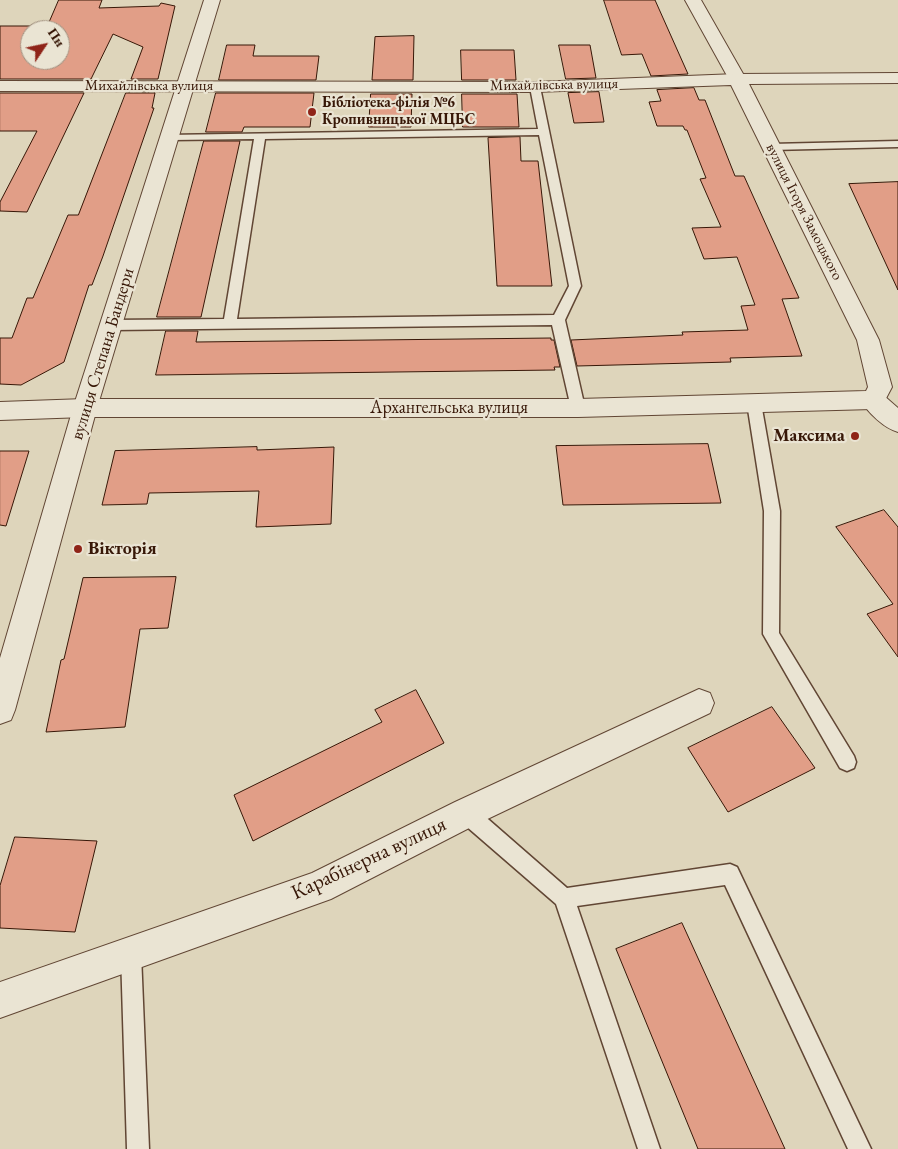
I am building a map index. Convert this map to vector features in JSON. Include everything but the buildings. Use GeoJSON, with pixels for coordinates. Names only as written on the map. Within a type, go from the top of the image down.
{"type":"FeatureCollection","features":[{"type":"Feature","properties":{"kind":"street","name":"вулиця Степана Бандери"},"geometry":{"type":"LineString","coordinates":[[0,710],[86,408],[212,0]]}},
{"type":"Feature","properties":{"kind":"street","name":"вулиця Ігоря Замоцького"},"geometry":{"type":"LineString","coordinates":[[693,0],[737,79],[868,340],[880,387],[873,400]]}},
{"type":"Feature","properties":{"kind":"street","name":"Михайлівська вулиця"},"geometry":{"type":"LineString","coordinates":[[0,86],[535,87],[737,79],[898,78]]}},
{"type":"Feature","properties":{"kind":"street","name":"Архангельська вулиця"},"geometry":{"type":"LineString","coordinates":[[0,411],[86,408],[578,408],[898,398]]}},
{"type":"Feature","properties":{"kind":"street"},"geometry":{"type":"LineString","coordinates":[[873,400],[898,422]]}},
{"type":"Feature","properties":{"kind":"street","name":"Карабінерна вулиця"},"geometry":{"type":"LineString","coordinates":[[0,1000],[319,887],[466,812],[699,703]]}},
{"type":"Feature","properties":{"kind":"lane"},"geometry":{"type":"LineString","coordinates":[[535,87],[575,286],[558,320],[578,408]]}},
{"type":"Feature","properties":{"kind":"lane"},"geometry":{"type":"LineString","coordinates":[[171,136],[544,132]]}},
{"type":"Feature","properties":{"kind":"lane"},"geometry":{"type":"LineString","coordinates":[[230,323],[260,135]]}},
{"type":"Feature","properties":{"kind":"lane"},"geometry":{"type":"LineString","coordinates":[[771,147],[898,144]]}},
{"type":"Feature","properties":{"kind":"lane"},"geometry":{"type":"LineString","coordinates":[[112,326],[558,320]]}},
{"type":"Feature","properties":{"kind":"lane"},"geometry":{"type":"LineString","coordinates":[[754,403],[772,511],[771,634],[847,762]]}},
{"type":"Feature","properties":{"kind":"lane"},"geometry":{"type":"LineString","coordinates":[[466,812],[564,898],[649,1149]]}},
{"type":"Feature","properties":{"kind":"lane"},"geometry":{"type":"LineString","coordinates":[[564,898],[730,874],[860,1149]]}},
{"type":"Feature","properties":{"kind":"lane"},"geometry":{"type":"LineString","coordinates":[[131,954],[138,1149]]}},
{"type":"Feature","properties":{"kind":"place","name":"Бібліотека-філія №6 Кропивницької МЦБС"},"geometry":{"type":"Point","coordinates":[312,112]}},
{"type":"Feature","properties":{"kind":"place","name":"Максима"},"geometry":{"type":"Point","coordinates":[855,436]}},
{"type":"Feature","properties":{"kind":"place","name":"Вікторія"},"geometry":{"type":"Point","coordinates":[78,549]}}]}
